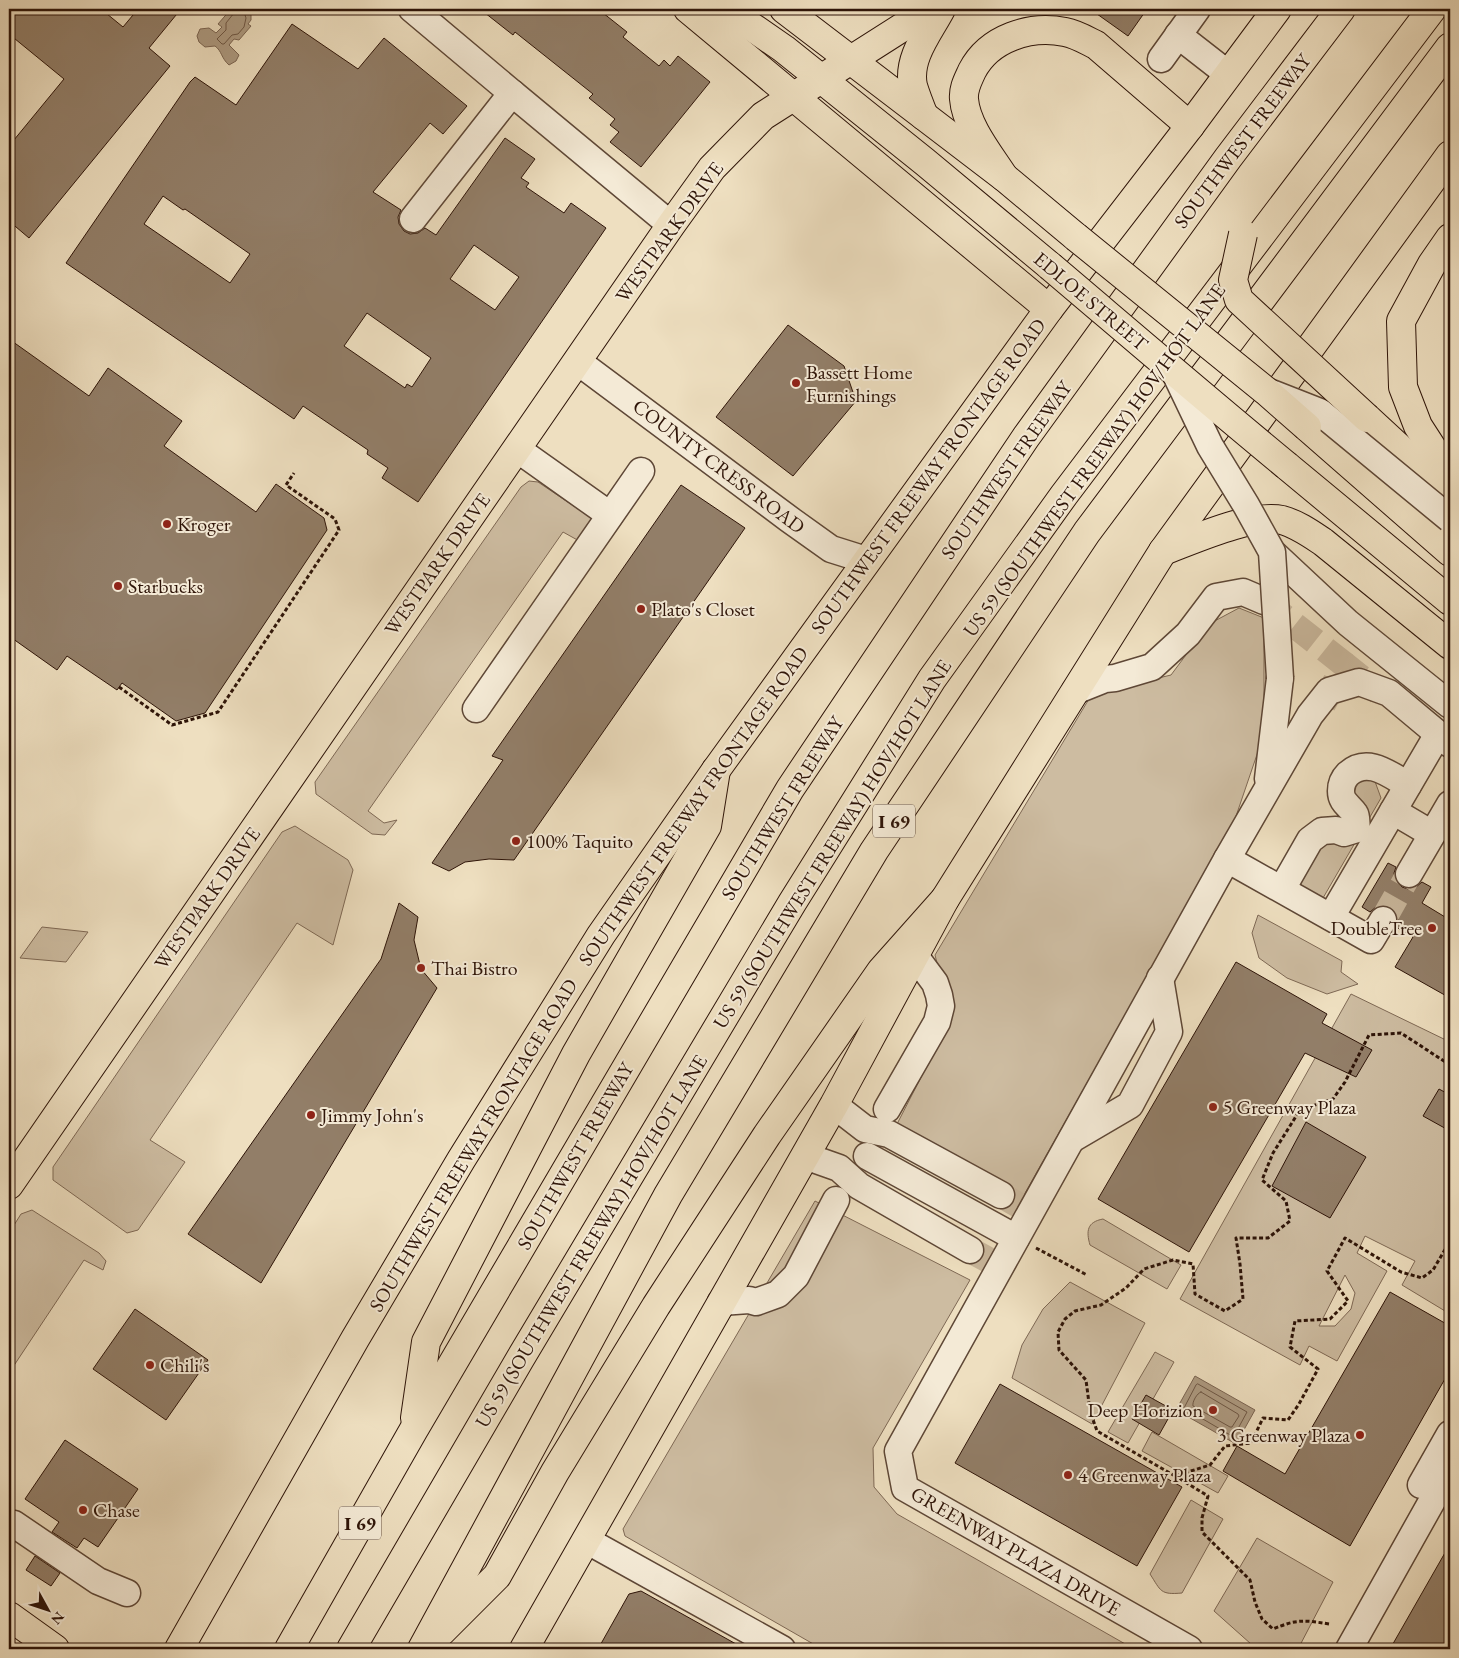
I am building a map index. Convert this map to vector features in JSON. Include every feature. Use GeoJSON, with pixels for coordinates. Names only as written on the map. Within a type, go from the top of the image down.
{"type":"FeatureCollection","features":[{"type":"Feature","properties":{"kind":"main road"},"geometry":{"type":"LineString","coordinates":[[688,9],[1049,308]]}},
{"type":"Feature","properties":{"kind":"main road","name":"EDLOE STREET"},"geometry":{"type":"LineString","coordinates":[[726,9],[755,27],[822,79],[983,210],[1153,353],[1176,375],[1448,599]]}},
{"type":"Feature","properties":{"kind":"main road","name":"EDLOE STREET"},"geometry":{"type":"LineString","coordinates":[[784,9],[1008,181],[1266,391],[1450,552]]}},
{"type":"Feature","properties":{"kind":"main road","name":"WESTPARK DRIVE"},"geometry":{"type":"LineString","coordinates":[[9,1185],[712,168],[763,116],[931,9]]}},
{"type":"Feature","properties":{"kind":"main road"},"geometry":{"type":"LineString","coordinates":[[924,116],[913,85],[913,68],[917,53],[941,9]]}},
{"type":"Feature","properties":{"kind":"main road","name":"SOUTHWEST FREEWAY FRONTAGE ROAD"},"geometry":{"type":"LineString","coordinates":[[186,1644],[356,1339],[461,1160],[601,935],[866,560],[1049,308],[1190,126],[1277,9]]}},
{"type":"Feature","properties":{"kind":"main road","name":"SOUTHWEST FREEWAY"},"geometry":{"type":"LineString","coordinates":[[288,1649],[413,1430],[790,789],[1026,437],[1228,158],[1341,9]]}},
{"type":"Feature","properties":{"kind":"main road"},"geometry":{"type":"LineString","coordinates":[[520,1359],[820,825],[966,608],[1153,353],[1410,9]]}},
{"type":"Feature","properties":{"kind":"main road","name":"US 59 (SOUTHWEST FREEWAY) HOV/HOT LANE"},"geometry":{"type":"LineString","coordinates":[[351,1649],[520,1359],[792,903],[932,679],[1064,494],[1432,9]]}},
{"type":"Feature","properties":{"kind":"main road"},"geometry":{"type":"LineString","coordinates":[[1008,181],[969,120],[964,98],[964,86],[977,62],[986,52],[996,43],[1009,37],[1047,30],[1081,37],[1096,45],[1190,126]]}},
{"type":"Feature","properties":{"kind":"main road","name":"I 69"},"geometry":{"type":"LineString","coordinates":[[423,1649],[668,1195],[874,851],[1087,532],[1450,47]]}},
{"type":"Feature","properties":{"kind":"main road"},"geometry":{"type":"LineString","coordinates":[[524,1649],[834,1105],[945,899],[1164,551],[1450,155]]}},
{"type":"Feature","properties":{"kind":"main road"},"geometry":{"type":"LineString","coordinates":[[1243,234],[1233,280],[1239,300],[1419,466],[1450,491]]}},
{"type":"Feature","properties":{"kind":"main road"},"geometry":{"type":"LineString","coordinates":[[1450,238],[1432,264],[1401,322],[1402,387],[1418,426],[1438,457],[1450,468]]}},
{"type":"Feature","properties":{"kind":"main road"},"geometry":{"type":"LineString","coordinates":[[1164,551],[1201,538],[1216,530],[1265,519],[1282,520],[1305,530],[1323,542],[1450,646]]}},
{"type":"Feature","properties":{"kind":"main road"},"geometry":{"type":"LineString","coordinates":[[413,1430],[426,1342],[576,1054],[707,826],[716,770]]}},
{"type":"Feature","properties":{"kind":"main road"},"geometry":{"type":"LineString","coordinates":[[423,1649],[497,1576],[555,1472],[656,1306],[762,1143],[881,971],[945,899]]}},
{"type":"Feature","properties":{"kind":"main road"},"geometry":{"type":"LineString","coordinates":[[9,1616],[55,1649]]}},
{"type":"Feature","properties":{"kind":"main road"},"geometry":{"type":"LineString","coordinates":[[165,1649],[186,1644]]}},
{"type":"Feature","properties":{"kind":"street"},"geometry":{"type":"LineString","coordinates":[[412,9],[671,225]]}},
{"type":"Feature","properties":{"kind":"street"},"geometry":{"type":"LineString","coordinates":[[1161,58],[1197,9]]}},
{"type":"Feature","properties":{"kind":"street"},"geometry":{"type":"LineString","coordinates":[[1178,35],[1228,74]]}},
{"type":"Feature","properties":{"kind":"street"},"geometry":{"type":"LineString","coordinates":[[413,219],[512,93]]}},
{"type":"Feature","properties":{"kind":"street","name":"COUNTY CRESS ROAD"},"geometry":{"type":"LineString","coordinates":[[578,361],[824,544],[866,560]]}},
{"type":"Feature","properties":{"kind":"street"},"geometry":{"type":"LineString","coordinates":[[1176,375],[1210,446],[1272,552],[1348,623],[1450,705]]}},
{"type":"Feature","properties":{"kind":"street"},"geometry":{"type":"LineString","coordinates":[[1266,391],[1320,412],[1450,520]]}},
{"type":"Feature","properties":{"kind":"street"},"geometry":{"type":"LineString","coordinates":[[517,449],[610,515]]}},
{"type":"Feature","properties":{"kind":"street"},"geometry":{"type":"LineString","coordinates":[[476,710],[642,471]]}},
{"type":"Feature","properties":{"kind":"street"},"geometry":{"type":"LineString","coordinates":[[1266,791],[1280,678],[1272,552]]}},
{"type":"Feature","properties":{"kind":"street"},"geometry":{"type":"LineString","coordinates":[[1075,690],[1105,679],[1115,678],[1152,667],[1188,634],[1216,597],[1261,590]]}},
{"type":"Feature","properties":{"kind":"street","name":"GREENWAY PLAZA DRIVE"},"geometry":{"type":"LineString","coordinates":[[1189,1649],[905,1488],[898,1451],[1160,978],[1310,715],[1329,691],[1359,682],[1389,693],[1444,739]]}},
{"type":"Feature","properties":{"kind":"street"},"geometry":{"type":"LineString","coordinates":[[1331,918],[1408,785],[1444,739]]}},
{"type":"Feature","properties":{"kind":"street"},"geometry":{"type":"LineString","coordinates":[[1282,890],[1315,834],[1330,829],[1344,833],[1357,829],[1354,814],[1346,806],[1341,792],[1343,780],[1350,772],[1368,766],[1377,768],[1408,785]]}},
{"type":"Feature","properties":{"kind":"street"},"geometry":{"type":"LineString","coordinates":[[1409,874],[1450,804]]}},
{"type":"Feature","properties":{"kind":"street"},"geometry":{"type":"LineString","coordinates":[[1393,811],[1432,834]]}},
{"type":"Feature","properties":{"kind":"street"},"geometry":{"type":"LineString","coordinates":[[1227,859],[1371,940],[1383,920]]}},
{"type":"Feature","properties":{"kind":"street"},"geometry":{"type":"LineString","coordinates":[[887,1109],[937,1022],[941,1006],[935,983],[915,956]]}},
{"type":"Feature","properties":{"kind":"street"},"geometry":{"type":"LineString","coordinates":[[1071,1140],[1130,1105],[1169,1032],[1160,978]]}},
{"type":"Feature","properties":{"kind":"street"},"geometry":{"type":"LineString","coordinates":[[834,1105],[865,1129],[889,1134],[1001,1195]]}},
{"type":"Feature","properties":{"kind":"street"},"geometry":{"type":"LineString","coordinates":[[865,1129],[867,1156]]}},
{"type":"Feature","properties":{"kind":"street"},"geometry":{"type":"LineString","coordinates":[[805,1156],[839,1168],[859,1186],[970,1250]]}},
{"type":"Feature","properties":{"kind":"street"},"geometry":{"type":"LineString","coordinates":[[839,1168],[867,1156]]}},
{"type":"Feature","properties":{"kind":"street"},"geometry":{"type":"LineString","coordinates":[[867,1156],[1016,1238]]}},
{"type":"Feature","properties":{"kind":"street"},"geometry":{"type":"LineString","coordinates":[[721,1302],[749,1300],[756,1302],[778,1294],[796,1276],[836,1200]]}},
{"type":"Feature","properties":{"kind":"street"},"geometry":{"type":"LineString","coordinates":[[1412,1536],[1413,1499],[1450,1434]]}},
{"type":"Feature","properties":{"kind":"street"},"geometry":{"type":"LineString","coordinates":[[1349,1649],[1450,1469]]}},
{"type":"Feature","properties":{"kind":"street"},"geometry":{"type":"LineString","coordinates":[[9,1523],[14,1524],[98,1582],[126,1593]]}},
{"type":"Feature","properties":{"kind":"street"},"geometry":{"type":"LineString","coordinates":[[586,1540],[782,1649]]}},
{"type":"Feature","properties":{"kind":"path"},"geometry":{"type":"LineString","coordinates":[[119,687],[172,725],[218,712],[339,530],[335,519],[286,485],[294,473]]}},
{"type":"Feature","properties":{"kind":"path"},"geometry":{"type":"LineString","coordinates":[[1329,1624],[1302,1620],[1290,1622],[1273,1629],[1262,1619],[1255,1602],[1250,1580],[1202,1532],[1202,1518],[1208,1496],[1097,1432],[1090,1411],[1086,1380],[1059,1350],[1058,1332],[1064,1319],[1075,1311],[1101,1305],[1126,1288],[1144,1269],[1173,1260],[1193,1264],[1195,1294],[1225,1311],[1243,1299],[1236,1238],[1268,1238],[1290,1221],[1286,1201],[1262,1180],[1273,1153],[1300,1110],[1333,1099],[1345,1082],[1369,1035],[1401,1033],[1450,1065]]}},
{"type":"Feature","properties":{"kind":"path"},"geometry":{"type":"LineString","coordinates":[[1016,1238],[1087,1275]]}},
{"type":"Feature","properties":{"kind":"path"},"geometry":{"type":"LineString","coordinates":[[1175,1476],[1210,1466],[1225,1446],[1251,1443],[1263,1418],[1288,1420],[1299,1404],[1318,1368],[1290,1347],[1295,1321],[1330,1319],[1348,1301],[1327,1271],[1345,1238],[1401,1272],[1422,1278],[1433,1270],[1450,1240]]}},
{"type":"Feature","properties":{"kind":"shaded area"},"geometry":{"type":"Polygon","coordinates":[[[529,481],[538,482],[593,519],[581,542],[563,532],[368,811],[384,823],[397,820],[385,835],[372,834],[316,794],[315,782],[521,487],[529,481]]]}},
{"type":"Feature","properties":{"kind":"shaded area"},"geometry":{"type":"Polygon","coordinates":[[[1239,608],[1264,618],[1264,734],[1234,822],[1024,1195],[897,1124],[951,1019],[935,955],[1092,694],[1171,675],[1209,624],[1239,608]]]}},
{"type":"Feature","properties":{"kind":"shaded area"},"geometry":{"type":"Polygon","coordinates":[[[1360,775],[1373,776],[1381,798],[1323,898],[1305,894],[1298,878],[1320,842],[1344,833],[1350,786],[1360,775]]]}},
{"type":"Feature","properties":{"kind":"shaded area"},"geometry":{"type":"Polygon","coordinates":[[[295,826],[348,860],[353,870],[333,945],[297,923],[150,1140],[185,1162],[138,1230],[127,1233],[53,1180],[53,1167],[282,832],[295,826]]]}},
{"type":"Feature","properties":{"kind":"shaded area"},"geometry":{"type":"Polygon","coordinates":[[[1258,915],[1342,961],[1341,972],[1358,984],[1327,994],[1287,978],[1259,958],[1252,933],[1258,915]]]}},
{"type":"Feature","properties":{"kind":"shaded area"},"geometry":{"type":"Polygon","coordinates":[[[42,927],[88,932],[66,962],[20,958],[42,927]]]}},
{"type":"Feature","properties":{"kind":"shaded area"},"geometry":{"type":"Polygon","coordinates":[[[1351,994],[1450,1042],[1450,1314],[1402,1285],[1415,1261],[1365,1236],[1357,1253],[1387,1271],[1337,1361],[1309,1346],[1300,1365],[1180,1299],[1351,994]],[[1345,1275],[1319,1326],[1335,1326],[1351,1309],[1355,1293],[1345,1275]]]}},
{"type":"Feature","properties":{"kind":"shaded area"},"geometry":{"type":"Polygon","coordinates":[[[815,1201],[970,1280],[873,1448],[874,1487],[897,1514],[1134,1649],[822,1649],[625,1536],[623,1529],[815,1201]]]}},
{"type":"Feature","properties":{"kind":"shaded area"},"geometry":{"type":"Polygon","coordinates":[[[32,1210],[99,1253],[106,1261],[103,1270],[84,1260],[9,1373],[9,1233],[21,1214],[32,1210]]]}},
{"type":"Feature","properties":{"kind":"shaded area"},"geometry":{"type":"Polygon","coordinates":[[[1103,1219],[1181,1265],[1167,1289],[1090,1245],[1089,1228],[1094,1222],[1103,1219]]]}},
{"type":"Feature","properties":{"kind":"shaded area"},"geometry":{"type":"Polygon","coordinates":[[[1070,1282],[1145,1323],[1092,1424],[1012,1378],[1022,1345],[1043,1309],[1070,1282]]]}},
{"type":"Feature","properties":{"kind":"shaded area"},"geometry":{"type":"Polygon","coordinates":[[[1155,1352],[1174,1362],[1128,1443],[1108,1432],[1155,1352]]]}},
{"type":"Feature","properties":{"kind":"shaded area"},"geometry":{"type":"Polygon","coordinates":[[[1152,1432],[1228,1476],[1218,1493],[1142,1451],[1152,1432]]]}},
{"type":"Feature","properties":{"kind":"shaded area"},"geometry":{"type":"Polygon","coordinates":[[[1191,1500],[1223,1519],[1182,1593],[1165,1592],[1159,1588],[1150,1574],[1191,1500]]]}},
{"type":"Feature","properties":{"kind":"shaded area"},"geometry":{"type":"Polygon","coordinates":[[[1257,1538],[1333,1582],[1298,1649],[1273,1649],[1251,1644],[1214,1611],[1257,1538]]]}},
{"type":"Feature","properties":{"kind":"water"},"geometry":{"type":"Polygon","coordinates":[[[231,9],[233,11],[242,9],[251,12],[251,20],[248,24],[251,26],[239,40],[234,39],[229,45],[239,55],[236,61],[229,65],[215,46],[205,47],[199,42],[197,36],[200,29],[209,28],[216,33],[222,27],[218,24],[231,9]]]}},
{"type":"Feature","properties":{"kind":"water"},"geometry":{"type":"Polygon","coordinates":[[[1195,1376],[1255,1410],[1236,1444],[1176,1410],[1195,1376]]]}},
{"type":"Feature","properties":{"kind":"building"},"geometry":{"type":"Polygon","coordinates":[[[9,9],[101,9],[123,27],[138,9],[181,9],[149,48],[170,66],[29,238],[9,221],[9,146],[64,79],[9,34],[9,9]]]}},
{"type":"Feature","properties":{"kind":"building"},"geometry":{"type":"Polygon","coordinates":[[[480,9],[598,9],[627,32],[623,37],[659,66],[664,60],[670,66],[678,56],[710,82],[641,167],[610,142],[619,132],[610,125],[615,119],[589,98],[593,94],[515,32],[513,35],[480,9]]]}},
{"type":"Feature","properties":{"kind":"building"},"geometry":{"type":"Polygon","coordinates":[[[1090,9],[1147,9],[1128,36],[1090,9]]]}},
{"type":"Feature","properties":{"kind":"building"},"geometry":{"type":"Polygon","coordinates":[[[292,24],[358,69],[384,38],[467,106],[443,134],[430,123],[373,192],[401,210],[398,217],[399,224],[404,231],[410,234],[418,233],[425,228],[436,235],[505,138],[535,159],[521,178],[529,183],[526,187],[564,213],[571,203],[606,228],[418,502],[382,478],[388,468],[367,454],[368,450],[303,406],[294,419],[66,263],[195,77],[236,105],[292,24]],[[163,196],[144,224],[230,283],[250,254],[163,196]],[[474,245],[450,279],[495,310],[519,277],[474,245]],[[367,313],[344,346],[405,388],[407,384],[412,387],[431,358],[367,313]]]}},
{"type":"Feature","properties":{"kind":"building","name":"Bassett Home Furnishings"},"geometry":{"type":"Polygon","coordinates":[[[788,325],[844,366],[856,401],[793,476],[716,417],[788,325]]]}},
{"type":"Feature","properties":{"kind":"building","name":"Kroger"},"geometry":{"type":"Polygon","coordinates":[[[9,339],[89,396],[108,368],[182,421],[164,446],[256,512],[276,484],[324,518],[327,530],[205,713],[176,721],[122,683],[117,690],[67,656],[57,670],[9,636],[9,339]]]}},
{"type":"Feature","properties":{"kind":"building"},"geometry":{"type":"Polygon","coordinates":[[[681,485],[745,528],[514,860],[489,859],[465,862],[449,871],[432,863],[503,760],[492,756],[681,485]]]}},
{"type":"Feature","properties":{"kind":"building","name":"DoubleTree"},"geometry":{"type":"Polygon","coordinates":[[[1388,863],[1396,867],[1394,873],[1396,881],[1402,887],[1408,889],[1416,887],[1422,882],[1431,887],[1422,903],[1450,920],[1450,998],[1395,967],[1413,937],[1396,927],[1398,920],[1396,913],[1391,907],[1383,905],[1376,907],[1370,912],[1362,907],[1388,863]]]}},
{"type":"Feature","properties":{"kind":"building"},"geometry":{"type":"Polygon","coordinates":[[[399,903],[418,917],[414,940],[421,969],[437,988],[261,1283],[188,1234],[381,959],[399,903]]]}},
{"type":"Feature","properties":{"kind":"building","name":"5 Greenway Plaza"},"geometry":{"type":"Polygon","coordinates":[[[1236,962],[1327,1014],[1322,1023],[1372,1050],[1356,1077],[1305,1053],[1189,1252],[1098,1199],[1236,962]]]}},
{"type":"Feature","properties":{"kind":"building"},"geometry":{"type":"Polygon","coordinates":[[[1439,1089],[1450,1095],[1450,1131],[1423,1116],[1439,1089]]]}},
{"type":"Feature","properties":{"kind":"building"},"geometry":{"type":"Polygon","coordinates":[[[1306,1122],[1366,1157],[1330,1218],[1272,1186],[1306,1122]]]}},
{"type":"Feature","properties":{"kind":"building","name":"3 Greenway Plaza"},"geometry":{"type":"Polygon","coordinates":[[[1390,1292],[1450,1326],[1450,1370],[1350,1546],[1223,1471],[1237,1446],[1285,1474],[1390,1292]]]}},
{"type":"Feature","properties":{"kind":"building","name":"Chili's"},"geometry":{"type":"Polygon","coordinates":[[[135,1309],[208,1360],[166,1420],[93,1369],[135,1309]]]}},
{"type":"Feature","properties":{"kind":"building","name":"4 Greenway Plaza"},"geometry":{"type":"Polygon","coordinates":[[[1000,1384],[1182,1487],[1137,1566],[955,1463],[1000,1384]]]}},
{"type":"Feature","properties":{"kind":"building"},"geometry":{"type":"Polygon","coordinates":[[[1146,1395],[1173,1410],[1159,1435],[1132,1419],[1146,1395]]]}},
{"type":"Feature","properties":{"kind":"building","name":"Chase"},"geometry":{"type":"Polygon","coordinates":[[[65,1440],[138,1489],[98,1547],[84,1538],[77,1548],[52,1532],[59,1522],[25,1499],[65,1440]]]}},
{"type":"Feature","properties":{"kind":"building"},"geometry":{"type":"Polygon","coordinates":[[[1450,1544],[1450,1649],[1390,1649],[1450,1544]]]}},
{"type":"Feature","properties":{"kind":"building"},"geometry":{"type":"Polygon","coordinates":[[[35,1556],[60,1573],[51,1586],[26,1570],[35,1556]]]}},
{"type":"Feature","properties":{"kind":"building"},"geometry":{"type":"Polygon","coordinates":[[[641,1591],[745,1649],[598,1649],[629,1594],[641,1591]]]}},
{"type":"Feature","properties":{"kind":"tunnel"},"geometry":{"type":"LineString","coordinates":[[1264,601],[1345,665]]}},
{"type":"Feature","properties":{"kind":"tunnel"},"geometry":{"type":"LineString","coordinates":[[1323,704],[1345,665],[1379,692]]}},
{"type":"Feature","properties":{"kind":"tunnel"},"geometry":{"type":"LineString","coordinates":[[1383,920],[1409,874]]}},
{"type":"Feature","properties":{"kind":"tunnel"},"geometry":{"type":"LineString","coordinates":[[1001,1195],[1034,1214]]}},
{"type":"Feature","properties":{"kind":"tunnel"},"geometry":{"type":"LineString","coordinates":[[970,1250],[1003,1268]]}},
{"type":"Feature","properties":{"kind":"place","name":"Bassett Home Furnishings"},"geometry":{"type":"Point","coordinates":[796,383]}},
{"type":"Feature","properties":{"kind":"place","name":"Kroger"},"geometry":{"type":"Point","coordinates":[167,524]}},
{"type":"Feature","properties":{"kind":"place","name":"Starbucks"},"geometry":{"type":"Point","coordinates":[118,586]}},
{"type":"Feature","properties":{"kind":"place","name":"Plato's Closet"},"geometry":{"type":"Point","coordinates":[641,609]}},
{"type":"Feature","properties":{"kind":"place","name":"100% Taquito"},"geometry":{"type":"Point","coordinates":[516,841]}},
{"type":"Feature","properties":{"kind":"place","name":"DoubleTree"},"geometry":{"type":"Point","coordinates":[1432,928]}},
{"type":"Feature","properties":{"kind":"place","name":"Thai Bistro"},"geometry":{"type":"Point","coordinates":[421,968]}},
{"type":"Feature","properties":{"kind":"place","name":"5 Greenway Plaza"},"geometry":{"type":"Point","coordinates":[1213,1107]}},
{"type":"Feature","properties":{"kind":"place","name":"Jimmy John's"},"geometry":{"type":"Point","coordinates":[311,1115]}},
{"type":"Feature","properties":{"kind":"place","name":"Chili's"},"geometry":{"type":"Point","coordinates":[150,1365]}},
{"type":"Feature","properties":{"kind":"place","name":"Deep Horizion"},"geometry":{"type":"Point","coordinates":[1213,1410]}},
{"type":"Feature","properties":{"kind":"place","name":"3 Greenway Plaza"},"geometry":{"type":"Point","coordinates":[1360,1435]}},
{"type":"Feature","properties":{"kind":"place","name":"4 Greenway Plaza"},"geometry":{"type":"Point","coordinates":[1068,1475]}},
{"type":"Feature","properties":{"kind":"place","name":"Chase"},"geometry":{"type":"Point","coordinates":[83,1510]}}]}
